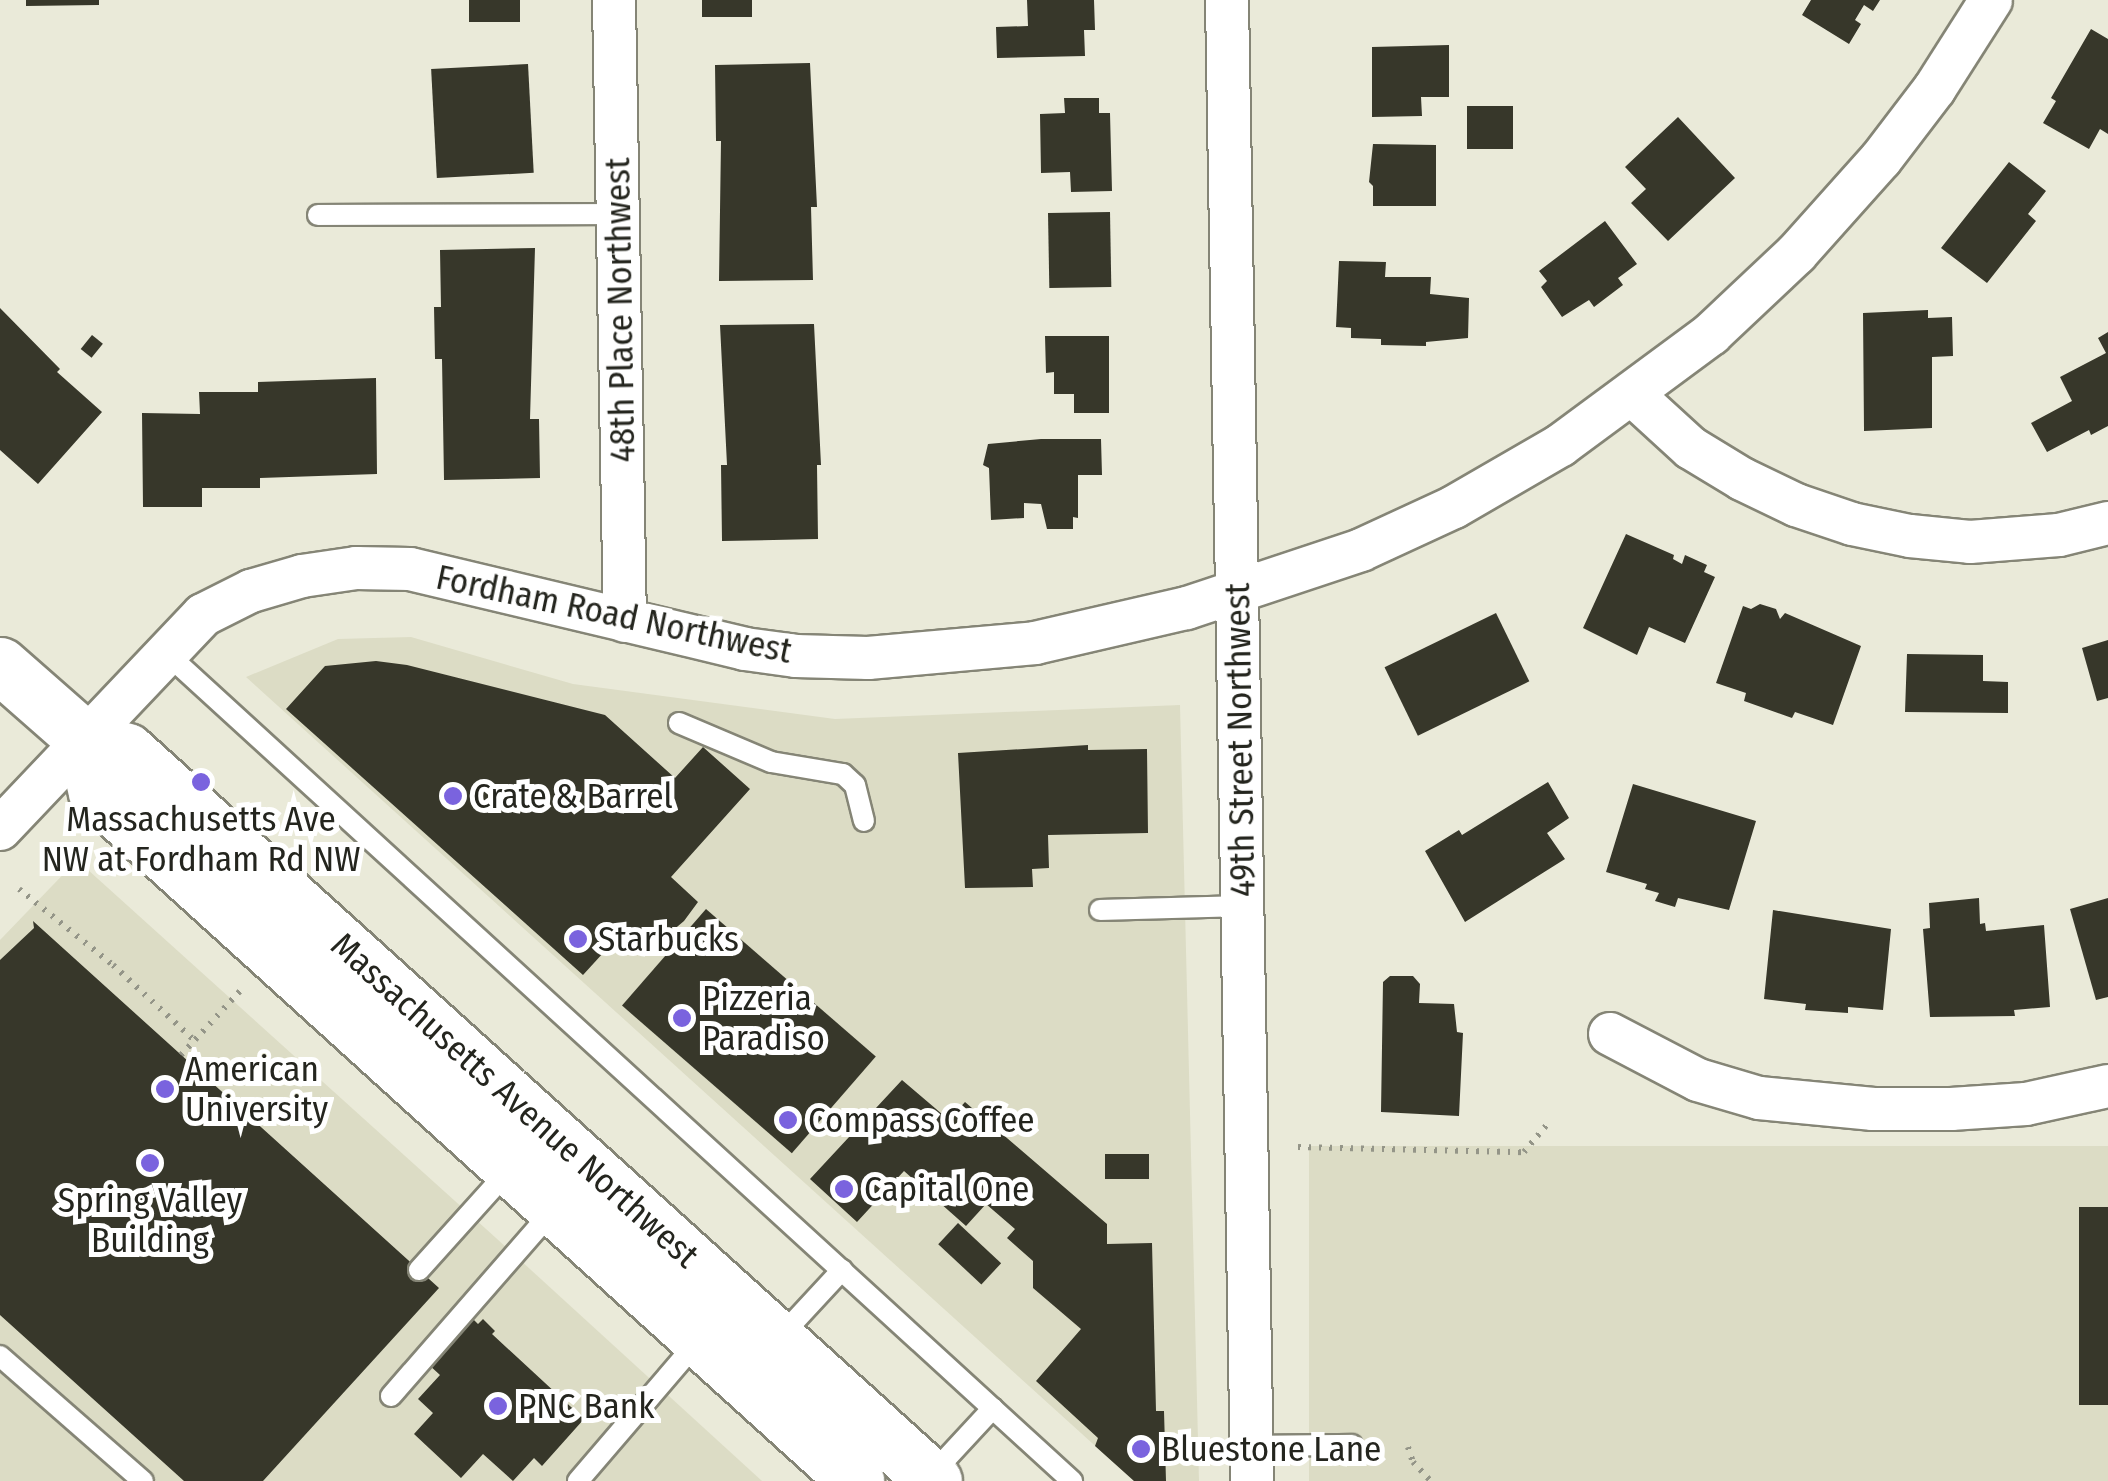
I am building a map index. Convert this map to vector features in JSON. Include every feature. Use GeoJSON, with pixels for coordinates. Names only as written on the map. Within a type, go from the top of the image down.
{"type":"FeatureCollection","features":[{"type":"Feature","properties":{"kind":"main road","name":"Massachusetts Avenue Northwest"},"geometry":{"type":"LineString","coordinates":[[0,665],[84,738],[128,750],[932,1479]]}},
{"type":"Feature","properties":{"kind":"main road","name":"Massachusetts Avenue Northwest"},"geometry":{"type":"LineString","coordinates":[[84,738],[96,792],[554,1210],[702,1337],[856,1481]]}},
{"type":"Feature","properties":{"kind":"street","name":"48th Place Northwest"},"geometry":{"type":"LineString","coordinates":[[614,0],[625,621]]}},
{"type":"Feature","properties":{"kind":"street","name":"49th Street Northwest"},"geometry":{"type":"LineString","coordinates":[[1227,0],[1251,1464]]}},
{"type":"Feature","properties":{"kind":"street","name":"Fordham Road Northwest"},"geometry":{"type":"LineString","coordinates":[[0,829],[202,615],[250,591],[302,576],[356,568],[436,574],[625,621],[796,656],[888,657],[1036,643],[1313,569],[1439,515],[1561,445],[1634,396],[1752,297],[1839,207],[1934,88],[1991,0]]}},
{"type":"Feature","properties":{"kind":"street"},"geometry":{"type":"LineString","coordinates":[[1634,396],[1691,448],[1742,479],[1796,505],[1852,524],[1910,536],[1970,542],[2059,535],[2108,523]]}},
{"type":"Feature","properties":{"kind":"street"},"geometry":{"type":"LineString","coordinates":[[1610,1034],[1698,1080],[1759,1098],[1873,1109],[1951,1109],[2026,1104],[2108,1086]]}},
{"type":"Feature","properties":{"kind":"lane"},"geometry":{"type":"LineString","coordinates":[[318,215],[618,214]]}},
{"type":"Feature","properties":{"kind":"lane"},"geometry":{"type":"LineString","coordinates":[[165,652],[1072,1481]]}},
{"type":"Feature","properties":{"kind":"lane"},"geometry":{"type":"LineString","coordinates":[[679,724],[771,762],[843,774],[855,785],[864,821]]}},
{"type":"Feature","properties":{"kind":"lane"},"geometry":{"type":"LineString","coordinates":[[1100,910],[1243,906]]}},
{"type":"Feature","properties":{"kind":"lane"},"geometry":{"type":"LineString","coordinates":[[419,1270],[509,1169]]}},
{"type":"Feature","properties":{"kind":"lane"},"geometry":{"type":"LineString","coordinates":[[390,1396],[554,1210]]}},
{"type":"Feature","properties":{"kind":"lane"},"geometry":{"type":"LineString","coordinates":[[778,1338],[842,1270]]}},
{"type":"Feature","properties":{"kind":"lane"},"geometry":{"type":"LineString","coordinates":[[578,1481],[702,1337]]}},
{"type":"Feature","properties":{"kind":"lane"},"geometry":{"type":"LineString","coordinates":[[0,1356],[143,1481]]}},
{"type":"Feature","properties":{"kind":"lane"},"geometry":{"type":"LineString","coordinates":[[932,1479],[993,1408]]}},
{"type":"Feature","properties":{"kind":"lane"},"geometry":{"type":"LineString","coordinates":[[1251,1464],[1352,1444]]}},
{"type":"Feature","properties":{"kind":"path"},"geometry":{"type":"LineString","coordinates":[[19,889],[113,965],[194,1041]]}},
{"type":"Feature","properties":{"kind":"path"},"geometry":{"type":"LineString","coordinates":[[181,1056],[240,990]]}},
{"type":"Feature","properties":{"kind":"path"},"geometry":{"type":"LineString","coordinates":[[1298,1147],[1524,1152],[1547,1125]]}},
{"type":"Feature","properties":{"kind":"path"},"geometry":{"type":"LineString","coordinates":[[1408,1447],[1413,1462],[1431,1481]]}},
{"type":"Feature","properties":{"kind":"shaded area"},"geometry":{"type":"Polygon","coordinates":[[[411,637],[573,684],[835,719],[1180,705],[1199,1481],[1134,1481],[246,677],[338,639],[411,637]]]}},
{"type":"Feature","properties":{"kind":"shaded area","name":"American University"},"geometry":{"type":"Polygon","coordinates":[[[77,860],[762,1481],[0,1481],[0,940],[77,860]]]}},
{"type":"Feature","properties":{"kind":"shaded area"},"geometry":{"type":"Polygon","coordinates":[[[1309,1146],[2108,1146],[2108,1481],[1309,1481],[1309,1146]]]}},
{"type":"Feature","properties":{"kind":"building"},"geometry":{"type":"Polygon","coordinates":[[[26,0],[99,0],[99,5],[26,6],[26,0]]]}},
{"type":"Feature","properties":{"kind":"building"},"geometry":{"type":"Polygon","coordinates":[[[469,0],[520,0],[520,22],[469,22],[469,0]]]}},
{"type":"Feature","properties":{"kind":"building"},"geometry":{"type":"Polygon","coordinates":[[[702,0],[752,0],[752,17],[702,17],[702,0]]]}},
{"type":"Feature","properties":{"kind":"building"},"geometry":{"type":"Polygon","coordinates":[[[1027,0],[1094,0],[1095,30],[1084,30],[1085,56],[997,58],[996,27],[1028,26],[1027,0]]]}},
{"type":"Feature","properties":{"kind":"building"},"geometry":{"type":"Polygon","coordinates":[[[1811,0],[1880,0],[1873,11],[1864,5],[1855,20],[1861,24],[1849,44],[1802,15],[1811,0]]]}},
{"type":"Feature","properties":{"kind":"building"},"geometry":{"type":"Polygon","coordinates":[[[2091,29],[2108,39],[2108,134],[2100,129],[2089,149],[2043,123],[2056,101],[2051,98],[2091,29]]]}},
{"type":"Feature","properties":{"kind":"building"},"geometry":{"type":"Polygon","coordinates":[[[1449,45],[1449,97],[1421,97],[1422,116],[1372,117],[1372,47],[1449,45]]]}},
{"type":"Feature","properties":{"kind":"building"},"geometry":{"type":"Polygon","coordinates":[[[810,63],[817,207],[811,207],[813,280],[719,281],[721,141],[716,141],[715,65],[810,63]]]}},
{"type":"Feature","properties":{"kind":"building"},"geometry":{"type":"Polygon","coordinates":[[[528,64],[534,173],[437,178],[431,69],[528,64]]]}},
{"type":"Feature","properties":{"kind":"building"},"geometry":{"type":"Polygon","coordinates":[[[1064,98],[1099,98],[1099,113],[1110,113],[1112,191],[1071,192],[1070,172],[1041,173],[1040,114],[1065,113],[1064,98]]]}},
{"type":"Feature","properties":{"kind":"building"},"geometry":{"type":"Polygon","coordinates":[[[1467,106],[1513,106],[1513,149],[1467,149],[1467,106]]]}},
{"type":"Feature","properties":{"kind":"building"},"geometry":{"type":"Polygon","coordinates":[[[1678,117],[1735,178],[1668,241],[1631,203],[1646,189],[1625,167],[1678,117]]]}},
{"type":"Feature","properties":{"kind":"building"},"geometry":{"type":"Polygon","coordinates":[[[1373,144],[1436,145],[1436,206],[1373,206],[1373,186],[1369,182],[1373,144]]]}},
{"type":"Feature","properties":{"kind":"building"},"geometry":{"type":"Polygon","coordinates":[[[2009,162],[2046,191],[2028,214],[2036,221],[1987,283],[1941,248],[2009,162]]]}},
{"type":"Feature","properties":{"kind":"building"},"geometry":{"type":"Polygon","coordinates":[[[1110,212],[1111,287],[1049,288],[1048,213],[1110,212]]]}},
{"type":"Feature","properties":{"kind":"building"},"geometry":{"type":"Polygon","coordinates":[[[1605,221],[1637,264],[1618,278],[1623,285],[1594,307],[1589,300],[1562,317],[1541,287],[1547,281],[1539,271],[1605,221]]]}},
{"type":"Feature","properties":{"kind":"building"},"geometry":{"type":"Polygon","coordinates":[[[535,248],[530,419],[539,419],[540,478],[444,480],[442,359],[435,359],[434,307],[441,307],[440,250],[535,248]]]}},
{"type":"Feature","properties":{"kind":"building"},"geometry":{"type":"Polygon","coordinates":[[[1339,261],[1386,262],[1385,277],[1431,277],[1430,294],[1469,298],[1468,338],[1426,342],[1426,346],[1381,345],[1381,339],[1351,338],[1351,328],[1336,327],[1339,261]]]}},
{"type":"Feature","properties":{"kind":"building"},"geometry":{"type":"Polygon","coordinates":[[[0,308],[60,369],[57,372],[102,412],[38,484],[0,450],[0,308]]]}},
{"type":"Feature","properties":{"kind":"building"},"geometry":{"type":"Polygon","coordinates":[[[1928,310],[1928,318],[1952,317],[1953,356],[1932,357],[1932,428],[1864,431],[1863,313],[1928,310]]]}},
{"type":"Feature","properties":{"kind":"building"},"geometry":{"type":"Polygon","coordinates":[[[814,324],[821,465],[817,465],[818,539],[722,541],[721,465],[727,465],[720,325],[814,324]]]}},
{"type":"Feature","properties":{"kind":"building"},"geometry":{"type":"Polygon","coordinates":[[[2108,332],[2108,426],[2091,435],[2089,430],[2047,452],[2031,423],[2072,401],[2060,377],[2106,353],[2098,338],[2108,332]]]}},
{"type":"Feature","properties":{"kind":"building"},"geometry":{"type":"Polygon","coordinates":[[[92,335],[103,344],[92,358],[81,349],[92,335]]]}},
{"type":"Feature","properties":{"kind":"building"},"geometry":{"type":"Polygon","coordinates":[[[1045,336],[1109,336],[1109,413],[1074,413],[1074,394],[1054,394],[1054,372],[1046,373],[1045,336]]]}},
{"type":"Feature","properties":{"kind":"building"},"geometry":{"type":"Polygon","coordinates":[[[376,378],[377,474],[260,478],[260,488],[202,488],[202,507],[143,507],[142,413],[200,414],[199,392],[258,392],[258,382],[376,378]]]}},
{"type":"Feature","properties":{"kind":"building"},"geometry":{"type":"Polygon","coordinates":[[[1101,439],[1102,475],[1078,475],[1078,518],[1073,517],[1073,529],[1047,529],[1041,504],[1024,503],[1024,518],[991,520],[989,468],[983,465],[988,444],[1101,439]]]}},
{"type":"Feature","properties":{"kind":"building"},"geometry":{"type":"Polygon","coordinates":[[[1626,534],[1674,555],[1673,559],[1682,564],[1685,555],[1707,565],[1704,572],[1715,577],[1685,643],[1649,627],[1637,655],[1583,628],[1626,534]]]}},
{"type":"Feature","properties":{"kind":"building"},"geometry":{"type":"Polygon","coordinates":[[[1760,604],[1776,609],[1780,619],[1785,613],[1861,646],[1833,725],[1795,712],[1792,718],[1744,701],[1746,693],[1716,683],[1743,606],[1751,609],[1760,604]]]}},
{"type":"Feature","properties":{"kind":"building"},"geometry":{"type":"Polygon","coordinates":[[[1496,613],[1529,681],[1418,736],[1385,667],[1496,613]]]}},
{"type":"Feature","properties":{"kind":"building"},"geometry":{"type":"Polygon","coordinates":[[[2108,640],[2108,698],[2097,701],[2082,648],[2108,640]]]}},
{"type":"Feature","properties":{"kind":"building"},"geometry":{"type":"Polygon","coordinates":[[[1907,654],[1983,655],[1983,681],[2008,682],[2008,713],[1905,712],[1907,654]]]}},
{"type":"Feature","properties":{"kind":"building"},"geometry":{"type":"Polygon","coordinates":[[[376,661],[407,665],[605,715],[675,778],[703,747],[750,789],[671,877],[698,902],[684,921],[665,937],[627,951],[604,952],[583,975],[286,709],[325,666],[376,661]]]}},
{"type":"Feature","properties":{"kind":"building"},"geometry":{"type":"Polygon","coordinates":[[[1088,745],[1088,750],[1147,749],[1148,833],[1048,835],[1049,868],[1032,869],[1033,887],[965,888],[958,753],[1088,745]]]}},
{"type":"Feature","properties":{"kind":"building"},"geometry":{"type":"Polygon","coordinates":[[[1548,782],[1569,818],[1547,833],[1565,859],[1465,922],[1425,851],[1459,830],[1462,835],[1548,782]]]}},
{"type":"Feature","properties":{"kind":"building"},"geometry":{"type":"Polygon","coordinates":[[[1633,784],[1756,821],[1729,910],[1678,898],[1675,907],[1655,901],[1659,893],[1645,889],[1647,884],[1606,872],[1633,784]]]}},
{"type":"Feature","properties":{"kind":"building"},"geometry":{"type":"Polygon","coordinates":[[[1979,898],[1980,924],[1985,923],[1986,931],[2044,925],[2050,1007],[2014,1010],[2015,1016],[1930,1017],[1923,929],[1930,928],[1929,903],[1979,898]]]}},
{"type":"Feature","properties":{"kind":"building"},"geometry":{"type":"Polygon","coordinates":[[[2108,898],[2108,997],[2096,1000],[2070,909],[2108,898]]]}},
{"type":"Feature","properties":{"kind":"building"},"geometry":{"type":"Polygon","coordinates":[[[706,909],[876,1057],[792,1153],[622,1006],[706,909]]]}},
{"type":"Feature","properties":{"kind":"building"},"geometry":{"type":"Polygon","coordinates":[[[1773,910],[1891,929],[1883,1010],[1805,1010],[1806,1004],[1764,999],[1773,910]]]}},
{"type":"Feature","properties":{"kind":"building","name":"American University"},"geometry":{"type":"Polygon","coordinates":[[[33,921],[439,1288],[263,1481],[184,1481],[0,1315],[0,960],[34,928],[33,921]]]}},
{"type":"Feature","properties":{"kind":"building"},"geometry":{"type":"Polygon","coordinates":[[[1390,976],[1413,976],[1420,984],[1419,1003],[1454,1004],[1457,1032],[1463,1033],[1459,1116],[1381,1112],[1383,982],[1390,976]]]}},
{"type":"Feature","properties":{"kind":"building"},"geometry":{"type":"Polygon","coordinates":[[[902,1080],[949,1120],[965,1102],[1107,1224],[1107,1244],[1152,1243],[1156,1411],[1164,1411],[1166,1481],[1134,1481],[1095,1446],[1098,1438],[1036,1381],[1081,1329],[1033,1288],[1033,1261],[1007,1238],[1015,1229],[986,1204],[966,1226],[904,1171],[857,1222],[810,1179],[902,1080]]]}},
{"type":"Feature","properties":{"kind":"building"},"geometry":{"type":"Polygon","coordinates":[[[1105,1154],[1149,1154],[1149,1179],[1105,1179],[1105,1154]]]}},
{"type":"Feature","properties":{"kind":"building"},"geometry":{"type":"Polygon","coordinates":[[[2079,1207],[2108,1207],[2108,1405],[2079,1405],[2079,1207]]]}},
{"type":"Feature","properties":{"kind":"building"},"geometry":{"type":"Polygon","coordinates":[[[958,1223],[1001,1263],[981,1284],[938,1244],[958,1223]]]}},
{"type":"Feature","properties":{"kind":"building","name":"PNC Bank"},"geometry":{"type":"Polygon","coordinates":[[[471,1317],[478,1324],[483,1319],[495,1331],[492,1334],[584,1419],[542,1466],[534,1458],[513,1481],[483,1454],[461,1478],[414,1434],[433,1413],[418,1399],[440,1375],[428,1364],[471,1317]]]}},
{"type":"Feature","properties":{"kind":"place","name":"Massachusetts Ave NW at Fordham Rd NW"},"geometry":{"type":"Point","coordinates":[201,782]}},
{"type":"Feature","properties":{"kind":"place","name":"Crate & Barrel"},"geometry":{"type":"Point","coordinates":[453,796]}},
{"type":"Feature","properties":{"kind":"place","name":"Starbucks"},"geometry":{"type":"Point","coordinates":[578,939]}},
{"type":"Feature","properties":{"kind":"place","name":"Pizzeria Paradiso"},"geometry":{"type":"Point","coordinates":[682,1018]}},
{"type":"Feature","properties":{"kind":"place","name":"American University"},"geometry":{"type":"Point","coordinates":[165,1089]}},
{"type":"Feature","properties":{"kind":"place","name":"Compass Coffee"},"geometry":{"type":"Point","coordinates":[788,1120]}},
{"type":"Feature","properties":{"kind":"place","name":"Spring Valley Building"},"geometry":{"type":"Point","coordinates":[150,1163]}},
{"type":"Feature","properties":{"kind":"place","name":"Capital One"},"geometry":{"type":"Point","coordinates":[844,1189]}},
{"type":"Feature","properties":{"kind":"place","name":"PNC Bank"},"geometry":{"type":"Point","coordinates":[498,1406]}},
{"type":"Feature","properties":{"kind":"place","name":"Bluestone Lane"},"geometry":{"type":"Point","coordinates":[1141,1449]}}]}
